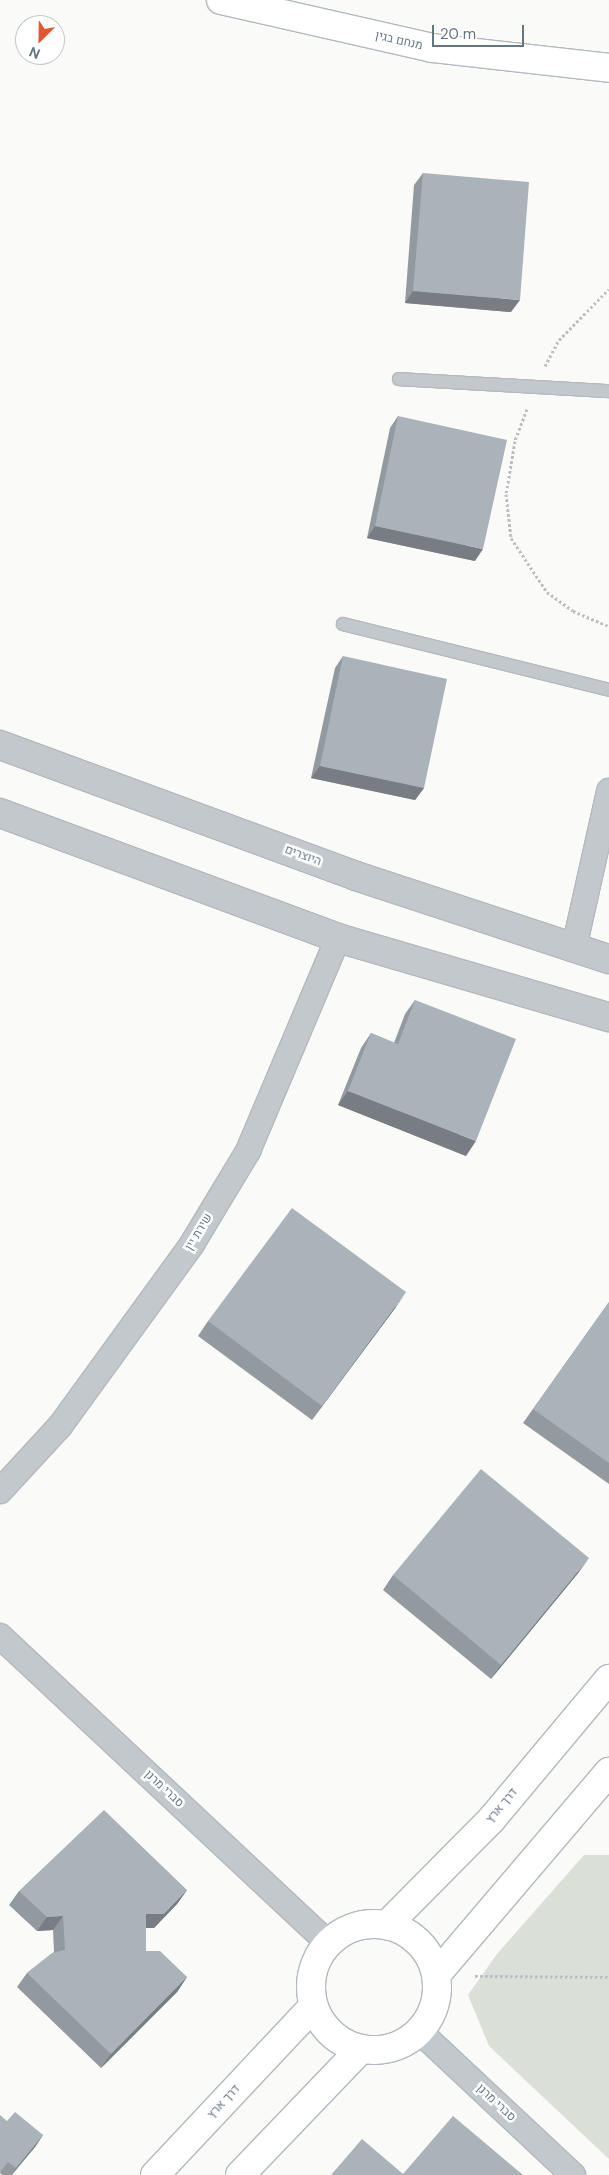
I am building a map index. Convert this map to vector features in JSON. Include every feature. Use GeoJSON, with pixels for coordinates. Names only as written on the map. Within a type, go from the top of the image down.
{"type":"FeatureCollection","features":[{"type":"Feature","properties":{"kind":"main road","name":"מנחם בגין"},"geometry":{"type":"LineString","coordinates":[[221,0],[432,48],[609,68]]}},
{"type":"Feature","properties":{"kind":"main road","name":"דרך ארץ"},"geometry":{"type":"LineString","coordinates":[[387,1924],[491,1820],[609,1679]]}},
{"type":"Feature","properties":{"kind":"main road"},"geometry":{"type":"LineString","coordinates":[[436,1975],[604,1787]]}},
{"type":"Feature","properties":{"kind":"main road"},"geometry":{"type":"LineString","coordinates":[[387,1924],[419,1943],[436,1975],[437,1995],[419,2031],[392,2047],[361,2049],[331,2034],[313,2006],[312,1973],[328,1943],[355,1926],[387,1924]]}},
{"type":"Feature","properties":{"kind":"main road","name":"דרך ארץ"},"geometry":{"type":"LineString","coordinates":[[155,2175],[313,2006]]}},
{"type":"Feature","properties":{"kind":"main road"},"geometry":{"type":"LineString","coordinates":[[240,2175],[361,2049]]}},
{"type":"Feature","properties":{"kind":"street","name":"היוצרים"},"geometry":{"type":"LineString","coordinates":[[0,745],[356,876],[609,959]]}},
{"type":"Feature","properties":{"kind":"street"},"geometry":{"type":"LineString","coordinates":[[574,948],[609,791]]}},
{"type":"Feature","properties":{"kind":"street"},"geometry":{"type":"LineString","coordinates":[[0,813],[338,938],[609,1017]]}},
{"type":"Feature","properties":{"kind":"street","name":"שירת יין"},"geometry":{"type":"LineString","coordinates":[[0,1491],[60,1426],[192,1244],[248,1151],[338,938]]}},
{"type":"Feature","properties":{"kind":"street","name":"סברי מרנן"},"geometry":{"type":"LineString","coordinates":[[0,1636],[328,1943]]}},
{"type":"Feature","properties":{"kind":"street","name":"סברי מרנן"},"geometry":{"type":"LineString","coordinates":[[419,2031],[573,2175]]}},
{"type":"Feature","properties":{"kind":"lane"},"geometry":{"type":"LineString","coordinates":[[399,379],[609,391]]}},
{"type":"Feature","properties":{"kind":"lane"},"geometry":{"type":"LineString","coordinates":[[343,624],[609,690]]}},
{"type":"Feature","properties":{"kind":"path"},"geometry":{"type":"LineString","coordinates":[[609,288],[559,340],[534,387],[515,442],[506,494],[510,538],[548,592],[573,611],[609,626]]}},
{"type":"Feature","properties":{"kind":"path"},"geometry":{"type":"LineString","coordinates":[[436,1975],[609,1977]]}},
{"type":"Feature","properties":{"kind":"shaded area"},"geometry":{"type":"Polygon","coordinates":[[[584,1855],[609,1855],[609,2159],[489,2046],[468,1995],[497,1954],[584,1855]]]}},
{"type":"Feature","properties":{"kind":"building"},"geometry":{"type":"Polygon","coordinates":[[[423,173],[529,182],[520,300],[413,291],[423,173]]]}},
{"type":"Feature","properties":{"kind":"building"},"geometry":{"type":"Polygon","coordinates":[[[398,416],[507,440],[483,549],[375,526],[398,416]]]}},
{"type":"Feature","properties":{"kind":"building"},"geometry":{"type":"Polygon","coordinates":[[[343,656],[447,679],[424,788],[320,766],[343,656]]]}},
{"type":"Feature","properties":{"kind":"building"},"geometry":{"type":"Polygon","coordinates":[[[415,1000],[516,1039],[476,1141],[348,1091],[371,1033],[398,1044],[415,1000]]]}},
{"type":"Feature","properties":{"kind":"building"},"geometry":{"type":"Polygon","coordinates":[[[292,1208],[406,1292],[322,1406],[208,1321],[292,1208]]]}},
{"type":"Feature","properties":{"kind":"building"},"geometry":{"type":"Polygon","coordinates":[[[609,1302],[609,1463],[533,1409],[609,1302]]]}},
{"type":"Feature","properties":{"kind":"building"},"geometry":{"type":"Polygon","coordinates":[[[481,1469],[589,1558],[501,1665],[393,1575],[481,1469]]]}},
{"type":"Feature","properties":{"kind":"building"},"geometry":{"type":"Polygon","coordinates":[[[104,1810],[187,1890],[164,1914],[146,1914],[146,1951],[160,1951],[187,1977],[111,2054],[27,1973],[52,1953],[65,1950],[63,1916],[47,1917],[19,1891],[104,1810]]]}},
{"type":"Feature","properties":{"kind":"building"},"geometry":{"type":"Polygon","coordinates":[[[15,2112],[43,2135],[16,2168],[8,2162],[0,2172],[0,2115],[7,2121],[15,2112]]]}},
{"type":"Feature","properties":{"kind":"building"},"geometry":{"type":"Polygon","coordinates":[[[453,2116],[523,2175],[331,2175],[362,2139],[403,2174],[453,2116]]]}}]}
